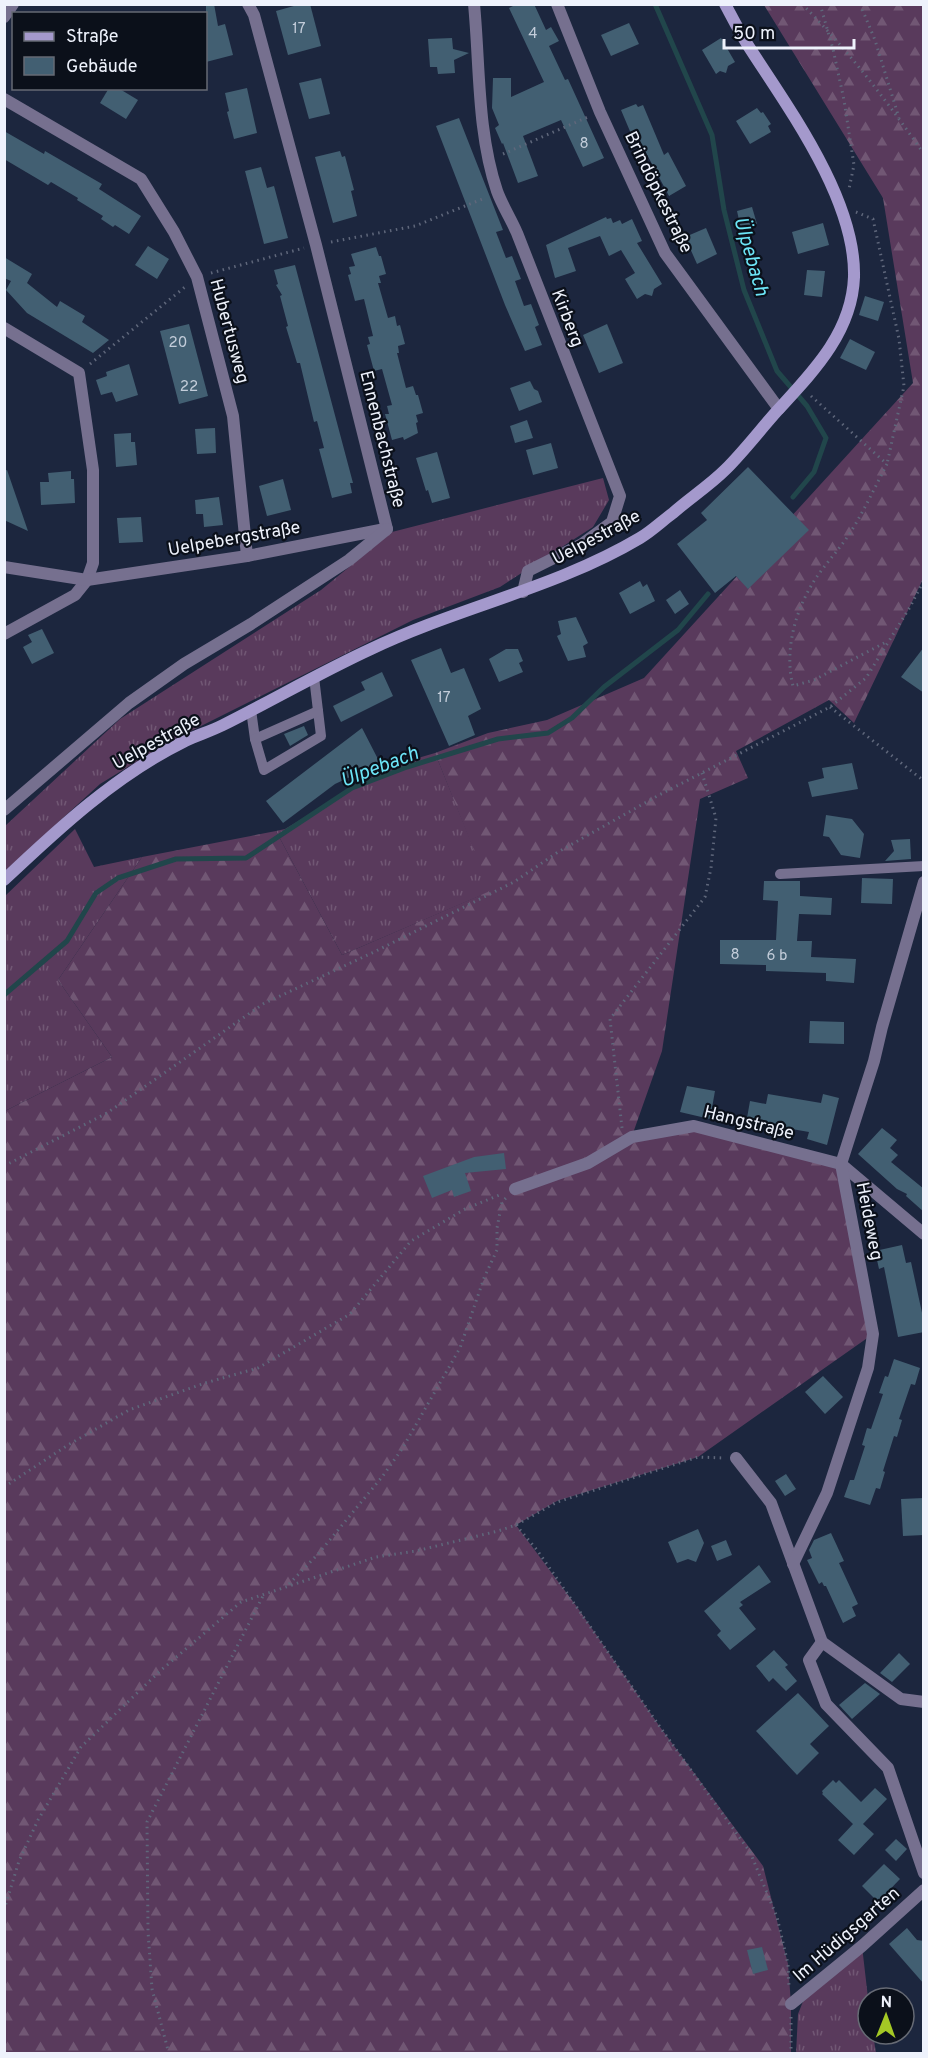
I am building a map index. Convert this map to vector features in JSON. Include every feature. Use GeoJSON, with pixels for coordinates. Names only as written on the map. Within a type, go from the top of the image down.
{"type":"FeatureCollection","features":[{"type":"Feature","properties":{"kind":"main road","name":"Uelpestraße"},"geometry":{"type":"LineString","coordinates":[[4,880],[79,811],[124,778],[183,742],[373,648],[460,612],[563,577],[643,536],[725,470],[825,357],[844,320],[850,298],[854,277],[850,233],[833,190],[797,119],[746,43],[725,4]]}},
{"type":"Feature","properties":{"kind":"street"},"geometry":{"type":"LineString","coordinates":[[4,17],[13,4]]}},
{"type":"Feature","properties":{"kind":"street","name":"Ennenbachstraße"},"geometry":{"type":"LineString","coordinates":[[4,810],[129,703],[184,664],[251,624],[349,560],[387,529],[316,245],[254,15],[248,4]]}},
{"type":"Feature","properties":{"kind":"street","name":"Kirberg"},"geometry":{"type":"LineString","coordinates":[[474,4],[482,116],[489,160],[498,192],[517,233],[620,496],[612,522],[582,544],[528,571],[523,592]]}},
{"type":"Feature","properties":{"kind":"street","name":"Brindöpkestraße"},"geometry":{"type":"LineString","coordinates":[[557,4],[600,112],[665,253],[783,405]]}},
{"type":"Feature","properties":{"kind":"street","name":"Hubertusweg"},"geometry":{"type":"LineString","coordinates":[[4,99],[141,179],[174,232],[197,277],[233,416],[247,556]]}},
{"type":"Feature","properties":{"kind":"street"},"geometry":{"type":"LineString","coordinates":[[4,328],[80,373],[93,470],[93,563],[87,580],[75,596],[4,634]]}},
{"type":"Feature","properties":{"kind":"street","name":"Uelpebergstraße"},"geometry":{"type":"LineString","coordinates":[[4,567],[87,580],[247,556],[387,529]]}},
{"type":"Feature","properties":{"kind":"street","name":"Heideweg"},"geometry":{"type":"LineString","coordinates":[[793,1564],[827,1493],[868,1368],[873,1334],[841,1164],[874,1061],[924,882]]}},
{"type":"Feature","properties":{"kind":"street","name":"Hangstraße"},"geometry":{"type":"LineString","coordinates":[[515,1189],[588,1163],[632,1137],[694,1126],[841,1164],[924,1234]]}},
{"type":"Feature","properties":{"kind":"street"},"geometry":{"type":"LineString","coordinates":[[736,1458],[771,1503],[822,1642],[901,1699],[924,1702]]}},
{"type":"Feature","properties":{"kind":"street"},"geometry":{"type":"LineString","coordinates":[[822,1642],[809,1660],[826,1704],[888,1768],[924,1872]]}},
{"type":"Feature","properties":{"kind":"street","name":"Im Hüdigsgarten"},"geometry":{"type":"LineString","coordinates":[[791,2004],[862,1946],[924,1890]]}},
{"type":"Feature","properties":{"kind":"lane"},"geometry":{"type":"LineString","coordinates":[[251,710],[255,739],[264,770],[321,736],[314,677]]}},
{"type":"Feature","properties":{"kind":"lane"},"geometry":{"type":"LineString","coordinates":[[255,739],[318,711]]}},
{"type":"Feature","properties":{"kind":"lane"},"geometry":{"type":"LineString","coordinates":[[780,874],[924,866]]}},
{"type":"Feature","properties":{"kind":"path"},"geometry":{"type":"LineString","coordinates":[[802,4],[828,30],[900,120],[924,154]]}},
{"type":"Feature","properties":{"kind":"path"},"geometry":{"type":"LineString","coordinates":[[820,4],[844,100],[854,165],[847,197],[840,208],[860,212],[873,219],[899,339],[904,386],[887,464],[850,533],[813,582],[797,616],[789,649],[793,686],[814,680],[890,640]]}},
{"type":"Feature","properties":{"kind":"path"},"geometry":{"type":"LineString","coordinates":[[860,4],[875,40],[900,120]]}},
{"type":"Feature","properties":{"kind":"path"},"geometry":{"type":"LineString","coordinates":[[489,160],[600,112]]}},
{"type":"Feature","properties":{"kind":"path"},"geometry":{"type":"LineString","coordinates":[[80,373],[197,277],[316,245],[415,226],[498,192]]}},
{"type":"Feature","properties":{"kind":"path"},"geometry":{"type":"LineString","coordinates":[[800,387],[887,464]]}},
{"type":"Feature","properties":{"kind":"path"},"geometry":{"type":"LineString","coordinates":[[4,1166],[107,1113],[263,1004],[514,882],[558,852],[659,795],[830,707],[866,678],[924,580]]}},
{"type":"Feature","properties":{"kind":"path"},"geometry":{"type":"LineString","coordinates":[[830,707],[924,781]]}},
{"type":"Feature","properties":{"kind":"path"},"geometry":{"type":"LineString","coordinates":[[624,1141],[610,1019],[705,897],[711,868],[716,818],[702,773]]}},
{"type":"Feature","properties":{"kind":"path"},"geometry":{"type":"LineString","coordinates":[[4,1487],[68,1445],[129,1410],[205,1383],[258,1368],[350,1314],[411,1241],[465,1209],[515,1189]]}},
{"type":"Feature","properties":{"kind":"path"},"geometry":{"type":"LineString","coordinates":[[288,1586],[319,1553],[382,1477],[402,1449],[460,1348],[484,1278],[497,1251],[497,1228],[502,1202],[515,1189]]}},
{"type":"Feature","properties":{"kind":"path"},"geometry":{"type":"LineString","coordinates":[[4,1910],[19,1861],[38,1820],[81,1747],[217,1620],[241,1602],[376,1557],[416,1551],[516,1525],[557,1502],[698,1457],[736,1458]]}},
{"type":"Feature","properties":{"kind":"path"},"geometry":{"type":"LineString","coordinates":[[516,1525],[537,1550],[750,1852],[777,1917],[788,1964],[791,2054]]}},
{"type":"Feature","properties":{"kind":"path"},"geometry":{"type":"LineString","coordinates":[[169,2054],[152,1989],[148,1931],[147,1822],[264,1594]]}},
{"type":"Feature","properties":{"kind":"green space"},"geometry":{"type":"Polygon","coordinates":[[[764,5],[923,5],[923,579],[854,723],[829,700],[736,751],[748,778],[700,799],[662,1051],[632,1136],[694,1126],[841,1164],[873,1334],[698,1457],[557,1501],[516,1525],[577,1607],[660,1727],[763,1866],[788,1964],[791,2053],[5,2054],[5,1111],[112,1057],[58,980],[142,857],[276,831],[342,955],[490,891],[435,753],[488,733],[547,720],[644,678],[913,383],[883,198],[764,5]]]}},
{"type":"Feature","properties":{"kind":"green space"},"geometry":{"type":"Polygon","coordinates":[[[603,478],[609,500],[593,527],[500,587],[413,620],[167,743],[100,784],[5,871],[5,826],[120,719],[321,590],[392,532],[603,478]]]}},
{"type":"Feature","properties":{"kind":"green space"},"geometry":{"type":"Polygon","coordinates":[[[435,753],[491,891],[342,955],[276,831],[285,829],[391,766],[435,753]]]}},
{"type":"Feature","properties":{"kind":"green space"},"geometry":{"type":"Polygon","coordinates":[[[75,829],[94,867],[142,857],[58,980],[112,1057],[5,1111],[5,896],[75,829]]]}},
{"type":"Feature","properties":{"kind":"green space"},"geometry":{"type":"Polygon","coordinates":[[[862,1946],[867,1986],[856,1986],[856,2046],[875,2046],[876,2053],[796,2054],[798,2014],[804,1999],[862,1946]]]}},
{"type":"Feature","properties":{"kind":"building"},"geometry":{"type":"Polygon","coordinates":[[[206,4],[214,4],[218,26],[225,24],[233,55],[207,62],[206,4]]]}},
{"type":"Feature","properties":{"kind":"building"},"geometry":{"type":"Polygon","coordinates":[[[301,4],[310,4],[321,46],[288,55],[276,11],[301,4]]]}},
{"type":"Feature","properties":{"kind":"building"},"geometry":{"type":"Polygon","coordinates":[[[517,4],[534,4],[546,30],[551,27],[559,41],[549,46],[565,80],[568,79],[604,158],[583,167],[561,120],[523,136],[538,176],[518,183],[495,128],[499,125],[492,108],[493,78],[511,78],[511,97],[544,82],[509,8],[517,4]]]}},
{"type":"Feature","properties":{"kind":"building"},"geometry":{"type":"Polygon","coordinates":[[[629,23],[639,44],[611,56],[601,35],[629,23]]]}},
{"type":"Feature","properties":{"kind":"building"},"geometry":{"type":"Polygon","coordinates":[[[452,38],[453,49],[469,53],[454,60],[455,73],[438,74],[437,67],[430,67],[428,39],[452,38]]]}},
{"type":"Feature","properties":{"kind":"building"},"geometry":{"type":"Polygon","coordinates":[[[721,38],[735,62],[728,66],[726,73],[720,71],[716,74],[702,50],[721,38]]]}},
{"type":"Feature","properties":{"kind":"building"},"geometry":{"type":"Polygon","coordinates":[[[321,78],[330,114],[309,119],[299,83],[321,78]]]}},
{"type":"Feature","properties":{"kind":"building"},"geometry":{"type":"Polygon","coordinates":[[[247,88],[257,133],[234,139],[225,93],[247,88]]]}},
{"type":"Feature","properties":{"kind":"building"},"geometry":{"type":"Polygon","coordinates":[[[108,90],[121,90],[138,100],[126,119],[100,103],[108,90]]]}},
{"type":"Feature","properties":{"kind":"building"},"geometry":{"type":"Polygon","coordinates":[[[636,104],[638,107],[643,105],[664,155],[668,152],[686,186],[669,196],[636,134],[632,136],[621,110],[636,104]]]}},
{"type":"Feature","properties":{"kind":"building"},"geometry":{"type":"Polygon","coordinates":[[[757,108],[761,113],[763,112],[771,124],[768,126],[771,132],[750,144],[736,121],[757,108]]]}},
{"type":"Feature","properties":{"kind":"building"},"geometry":{"type":"Polygon","coordinates":[[[459,118],[503,230],[496,232],[506,258],[512,256],[521,279],[515,281],[524,306],[531,304],[539,325],[535,327],[542,345],[525,351],[436,126],[459,118]]]}},
{"type":"Feature","properties":{"kind":"building"},"geometry":{"type":"Polygon","coordinates":[[[4,131],[44,154],[45,151],[102,184],[99,189],[141,216],[129,234],[101,219],[103,216],[77,200],[78,198],[51,182],[48,185],[4,159],[4,131]]]}},
{"type":"Feature","properties":{"kind":"building"},"geometry":{"type":"Polygon","coordinates":[[[340,151],[342,157],[345,156],[354,190],[351,191],[357,216],[333,223],[315,157],[340,151]]]}},
{"type":"Feature","properties":{"kind":"building"},"geometry":{"type":"Polygon","coordinates":[[[261,167],[267,188],[274,186],[288,238],[264,244],[245,171],[261,167]]]}},
{"type":"Feature","properties":{"kind":"building"},"geometry":{"type":"Polygon","coordinates":[[[752,207],[757,224],[741,229],[737,211],[752,207]]]}},
{"type":"Feature","properties":{"kind":"building"},"geometry":{"type":"Polygon","coordinates":[[[606,217],[611,218],[613,223],[620,220],[622,224],[632,219],[642,241],[637,243],[662,284],[654,289],[652,296],[645,294],[637,299],[625,279],[635,273],[621,250],[609,256],[600,236],[568,248],[576,271],[555,278],[546,245],[606,217]]]}},
{"type":"Feature","properties":{"kind":"building"},"geometry":{"type":"Polygon","coordinates":[[[823,223],[829,245],[798,254],[792,232],[823,223]]]}},
{"type":"Feature","properties":{"kind":"building"},"geometry":{"type":"Polygon","coordinates":[[[706,228],[717,254],[697,264],[685,237],[706,228]]]}},
{"type":"Feature","properties":{"kind":"building"},"geometry":{"type":"Polygon","coordinates":[[[148,246],[169,259],[157,279],[135,265],[148,246]]]}},
{"type":"Feature","properties":{"kind":"building"},"geometry":{"type":"Polygon","coordinates":[[[376,247],[386,274],[379,276],[381,283],[378,283],[388,318],[395,316],[405,344],[398,346],[399,353],[397,353],[406,388],[413,386],[423,413],[416,415],[418,433],[404,440],[403,437],[392,440],[385,414],[389,414],[387,406],[392,405],[382,369],[374,371],[367,345],[370,344],[368,337],[373,336],[364,299],[355,301],[348,275],[351,274],[349,267],[355,266],[351,254],[376,247]]]}},
{"type":"Feature","properties":{"kind":"building"},"geometry":{"type":"Polygon","coordinates":[[[4,257],[32,274],[27,283],[57,307],[60,301],[85,316],[82,322],[109,340],[93,353],[27,313],[6,290],[11,281],[4,278],[4,257]]]}},
{"type":"Feature","properties":{"kind":"building"},"geometry":{"type":"Polygon","coordinates":[[[295,265],[353,483],[350,483],[352,493],[332,498],[319,449],[324,448],[317,421],[314,422],[300,363],[297,363],[286,327],[288,326],[280,296],[282,295],[276,285],[278,284],[274,270],[295,265]]]}},
{"type":"Feature","properties":{"kind":"building"},"geometry":{"type":"Polygon","coordinates":[[[807,270],[825,271],[822,297],[804,295],[807,270]]]}},
{"type":"Feature","properties":{"kind":"building"},"geometry":{"type":"Polygon","coordinates":[[[865,296],[884,302],[878,321],[859,315],[865,296]]]}},
{"type":"Feature","properties":{"kind":"building"},"geometry":{"type":"Polygon","coordinates":[[[189,324],[208,396],[179,404],[160,331],[189,324]]]}},
{"type":"Feature","properties":{"kind":"building"},"geometry":{"type":"Polygon","coordinates":[[[607,324],[623,363],[599,373],[583,335],[607,324]]]}},
{"type":"Feature","properties":{"kind":"building"},"geometry":{"type":"Polygon","coordinates":[[[850,339],[875,352],[866,370],[840,358],[850,339]]]}},
{"type":"Feature","properties":{"kind":"building"},"geometry":{"type":"Polygon","coordinates":[[[129,364],[138,395],[116,402],[112,392],[101,395],[96,380],[107,376],[106,372],[129,364]]]}},
{"type":"Feature","properties":{"kind":"building"},"geometry":{"type":"Polygon","coordinates":[[[530,381],[534,389],[538,391],[542,402],[519,411],[510,388],[530,381]]]}},
{"type":"Feature","properties":{"kind":"building"},"geometry":{"type":"Polygon","coordinates":[[[527,420],[533,438],[515,443],[510,426],[527,420]]]}},
{"type":"Feature","properties":{"kind":"building"},"geometry":{"type":"Polygon","coordinates":[[[215,428],[216,453],[197,454],[195,429],[215,428]]]}},
{"type":"Feature","properties":{"kind":"building"},"geometry":{"type":"Polygon","coordinates":[[[131,433],[131,442],[135,442],[137,465],[116,467],[114,434],[131,433]]]}},
{"type":"Feature","properties":{"kind":"building"},"geometry":{"type":"Polygon","coordinates":[[[551,443],[558,468],[533,475],[526,450],[551,443]]]}},
{"type":"Feature","properties":{"kind":"building"},"geometry":{"type":"Polygon","coordinates":[[[437,452],[450,498],[432,503],[416,458],[437,452]]]}},
{"type":"Feature","properties":{"kind":"building"},"geometry":{"type":"Polygon","coordinates":[[[748,467],[809,530],[748,589],[736,576],[715,593],[677,544],[707,520],[701,513],[748,467]]]}},
{"type":"Feature","properties":{"kind":"building"},"geometry":{"type":"Polygon","coordinates":[[[7,470],[28,531],[4,520],[4,471],[7,470]]]}},
{"type":"Feature","properties":{"kind":"building"},"geometry":{"type":"Polygon","coordinates":[[[71,471],[71,479],[74,479],[75,503],[41,505],[40,482],[49,482],[48,473],[71,471]]]}},
{"type":"Feature","properties":{"kind":"building"},"geometry":{"type":"Polygon","coordinates":[[[283,479],[291,510],[267,516],[259,486],[283,479]]]}},
{"type":"Feature","properties":{"kind":"building"},"geometry":{"type":"Polygon","coordinates":[[[219,497],[223,525],[204,527],[203,514],[196,514],[195,500],[219,497]]]}},
{"type":"Feature","properties":{"kind":"building"},"geometry":{"type":"Polygon","coordinates":[[[141,517],[143,542],[119,543],[117,518],[141,517]]]}},
{"type":"Feature","properties":{"kind":"building"},"geometry":{"type":"Polygon","coordinates":[[[640,581],[643,587],[647,584],[655,601],[630,614],[619,593],[640,581]]]}},
{"type":"Feature","properties":{"kind":"building"},"geometry":{"type":"Polygon","coordinates":[[[680,590],[689,604],[675,614],[666,600],[680,590]]]}},
{"type":"Feature","properties":{"kind":"building"},"geometry":{"type":"Polygon","coordinates":[[[576,617],[588,643],[583,646],[586,657],[568,661],[557,636],[561,634],[558,621],[576,617]]]}},
{"type":"Feature","properties":{"kind":"building"},"geometry":{"type":"Polygon","coordinates":[[[42,629],[54,653],[32,664],[23,647],[32,642],[28,635],[42,629]]]}},
{"type":"Feature","properties":{"kind":"building"},"geometry":{"type":"Polygon","coordinates":[[[924,647],[924,693],[901,677],[924,647]]]}},
{"type":"Feature","properties":{"kind":"building"},"geometry":{"type":"Polygon","coordinates":[[[441,648],[451,673],[464,668],[481,709],[468,716],[475,735],[449,746],[411,660],[441,648]]]}},
{"type":"Feature","properties":{"kind":"building"},"geometry":{"type":"Polygon","coordinates":[[[506,649],[518,649],[523,661],[519,663],[523,672],[499,682],[489,659],[506,649]]]}},
{"type":"Feature","properties":{"kind":"building"},"geometry":{"type":"Polygon","coordinates":[[[382,672],[393,696],[341,722],[333,706],[365,690],[361,682],[382,672]]]}},
{"type":"Feature","properties":{"kind":"building"},"geometry":{"type":"Polygon","coordinates":[[[304,726],[308,735],[290,746],[284,734],[304,726]]]}},
{"type":"Feature","properties":{"kind":"building"},"geometry":{"type":"Polygon","coordinates":[[[362,728],[380,763],[335,784],[283,823],[266,801],[362,728]]]}},
{"type":"Feature","properties":{"kind":"building"},"geometry":{"type":"Polygon","coordinates":[[[852,763],[858,789],[812,797],[808,782],[824,778],[822,768],[852,763]]]}},
{"type":"Feature","properties":{"kind":"building"},"geometry":{"type":"Polygon","coordinates":[[[826,815],[852,819],[864,834],[860,858],[841,855],[829,837],[823,836],[826,815]]]}},
{"type":"Feature","properties":{"kind":"building"},"geometry":{"type":"Polygon","coordinates":[[[910,839],[911,859],[885,861],[894,851],[891,840],[910,839]]]}},
{"type":"Feature","properties":{"kind":"building"},"geometry":{"type":"Polygon","coordinates":[[[862,878],[893,879],[892,904],[861,903],[862,878]]]}},
{"type":"Feature","properties":{"kind":"building"},"geometry":{"type":"Polygon","coordinates":[[[764,881],[800,881],[800,896],[832,898],[831,915],[799,914],[797,941],[812,941],[811,957],[856,959],[854,983],[826,981],[826,973],[766,971],[766,965],[720,964],[720,940],[776,940],[778,901],[763,900],[764,881]]]}},
{"type":"Feature","properties":{"kind":"building"},"geometry":{"type":"Polygon","coordinates":[[[810,1021],[844,1022],[844,1044],[809,1043],[810,1021]]]}},
{"type":"Feature","properties":{"kind":"building"},"geometry":{"type":"Polygon","coordinates":[[[687,1086],[715,1091],[710,1119],[680,1112],[687,1086]]]}},
{"type":"Feature","properties":{"kind":"building"},"geometry":{"type":"Polygon","coordinates":[[[768,1094],[821,1103],[823,1094],[839,1098],[827,1145],[807,1139],[809,1132],[763,1124],[763,1121],[747,1118],[750,1101],[766,1104],[768,1094]]]}},
{"type":"Feature","properties":{"kind":"building"},"geometry":{"type":"Polygon","coordinates":[[[882,1128],[897,1140],[890,1148],[898,1155],[891,1162],[924,1189],[924,1212],[906,1196],[907,1194],[897,1189],[858,1154],[882,1128]]]}},
{"type":"Feature","properties":{"kind":"building"},"geometry":{"type":"Polygon","coordinates":[[[504,1153],[506,1169],[465,1173],[471,1191],[454,1197],[452,1190],[432,1198],[423,1176],[474,1157],[504,1153]]]}},
{"type":"Feature","properties":{"kind":"building"},"geometry":{"type":"Polygon","coordinates":[[[902,1245],[906,1263],[911,1262],[924,1322],[924,1332],[898,1337],[884,1267],[879,1269],[875,1251],[902,1245]]]}},
{"type":"Feature","properties":{"kind":"building"},"geometry":{"type":"Polygon","coordinates":[[[894,1359],[920,1368],[915,1385],[911,1384],[899,1419],[902,1420],[897,1437],[894,1436],[880,1489],[876,1488],[870,1505],[844,1497],[850,1480],[854,1480],[865,1446],[862,1445],[867,1428],[871,1429],[883,1394],[879,1393],[894,1359]]]}},
{"type":"Feature","properties":{"kind":"building"},"geometry":{"type":"Polygon","coordinates":[[[823,1376],[843,1397],[825,1414],[805,1392],[823,1376]]]}},
{"type":"Feature","properties":{"kind":"building"},"geometry":{"type":"Polygon","coordinates":[[[786,1474],[796,1489],[785,1496],[775,1481],[786,1474]]]}},
{"type":"Feature","properties":{"kind":"building"},"geometry":{"type":"Polygon","coordinates":[[[924,1498],[924,1535],[903,1536],[901,1499],[924,1498]]]}},
{"type":"Feature","properties":{"kind":"building"},"geometry":{"type":"Polygon","coordinates":[[[698,1529],[704,1543],[696,1562],[688,1559],[677,1563],[668,1542],[698,1529]]]}},
{"type":"Feature","properties":{"kind":"building"},"geometry":{"type":"Polygon","coordinates":[[[831,1533],[844,1561],[839,1563],[858,1604],[852,1607],[856,1616],[843,1623],[826,1586],[822,1582],[819,1584],[807,1560],[812,1558],[809,1550],[814,1540],[831,1533]]]}},
{"type":"Feature","properties":{"kind":"building"},"geometry":{"type":"Polygon","coordinates":[[[726,1540],[732,1555],[717,1561],[711,1546],[726,1540]]]}},
{"type":"Feature","properties":{"kind":"building"},"geometry":{"type":"Polygon","coordinates":[[[759,1565],[771,1582],[740,1602],[743,1605],[739,1608],[756,1629],[730,1650],[717,1635],[721,1631],[704,1611],[759,1565]]]}},
{"type":"Feature","properties":{"kind":"building"},"geometry":{"type":"Polygon","coordinates":[[[774,1650],[788,1665],[785,1667],[797,1681],[786,1691],[773,1678],[769,1682],[756,1666],[774,1650]]]}},
{"type":"Feature","properties":{"kind":"building"},"geometry":{"type":"Polygon","coordinates":[[[899,1653],[910,1664],[892,1682],[880,1673],[899,1653]]]}},
{"type":"Feature","properties":{"kind":"building"},"geometry":{"type":"Polygon","coordinates":[[[865,1683],[880,1694],[852,1719],[839,1705],[865,1683]]]}},
{"type":"Feature","properties":{"kind":"building"},"geometry":{"type":"Polygon","coordinates":[[[798,1693],[829,1726],[810,1744],[819,1753],[797,1775],[756,1731],[798,1693]]]}},
{"type":"Feature","properties":{"kind":"building"},"geometry":{"type":"Polygon","coordinates":[[[833,1780],[836,1783],[839,1780],[861,1802],[875,1788],[887,1799],[863,1824],[874,1834],[854,1855],[838,1840],[853,1824],[822,1794],[822,1791],[833,1780]]]}},
{"type":"Feature","properties":{"kind":"building"},"geometry":{"type":"Polygon","coordinates":[[[896,1839],[907,1849],[896,1861],[885,1850],[896,1839]]]}},
{"type":"Feature","properties":{"kind":"building"},"geometry":{"type":"Polygon","coordinates":[[[884,1864],[900,1879],[878,1902],[862,1886],[884,1864]]]}},
{"type":"Feature","properties":{"kind":"building"},"geometry":{"type":"Polygon","coordinates":[[[907,1928],[917,1940],[924,1941],[924,1984],[889,1944],[907,1928]]]}},
{"type":"Feature","properties":{"kind":"building"},"geometry":{"type":"Polygon","coordinates":[[[762,1947],[768,1970],[753,1974],[747,1950],[762,1947]]]}},
{"type":"Feature","properties":{"kind":"waterway","name":"Ülpebach"},"geometry":{"type":"LineString","coordinates":[[655,4],[712,135],[724,210],[744,290],[777,371],[807,406],[826,438],[814,472],[793,497]]}},
{"type":"Feature","properties":{"kind":"waterway","name":"Ülpebach"},"geometry":{"type":"LineString","coordinates":[[4,995],[67,941],[96,893],[118,878],[176,859],[246,858],[352,788],[407,767],[498,739],[548,733],[572,718],[604,687],[678,630],[708,594]]}}]}
